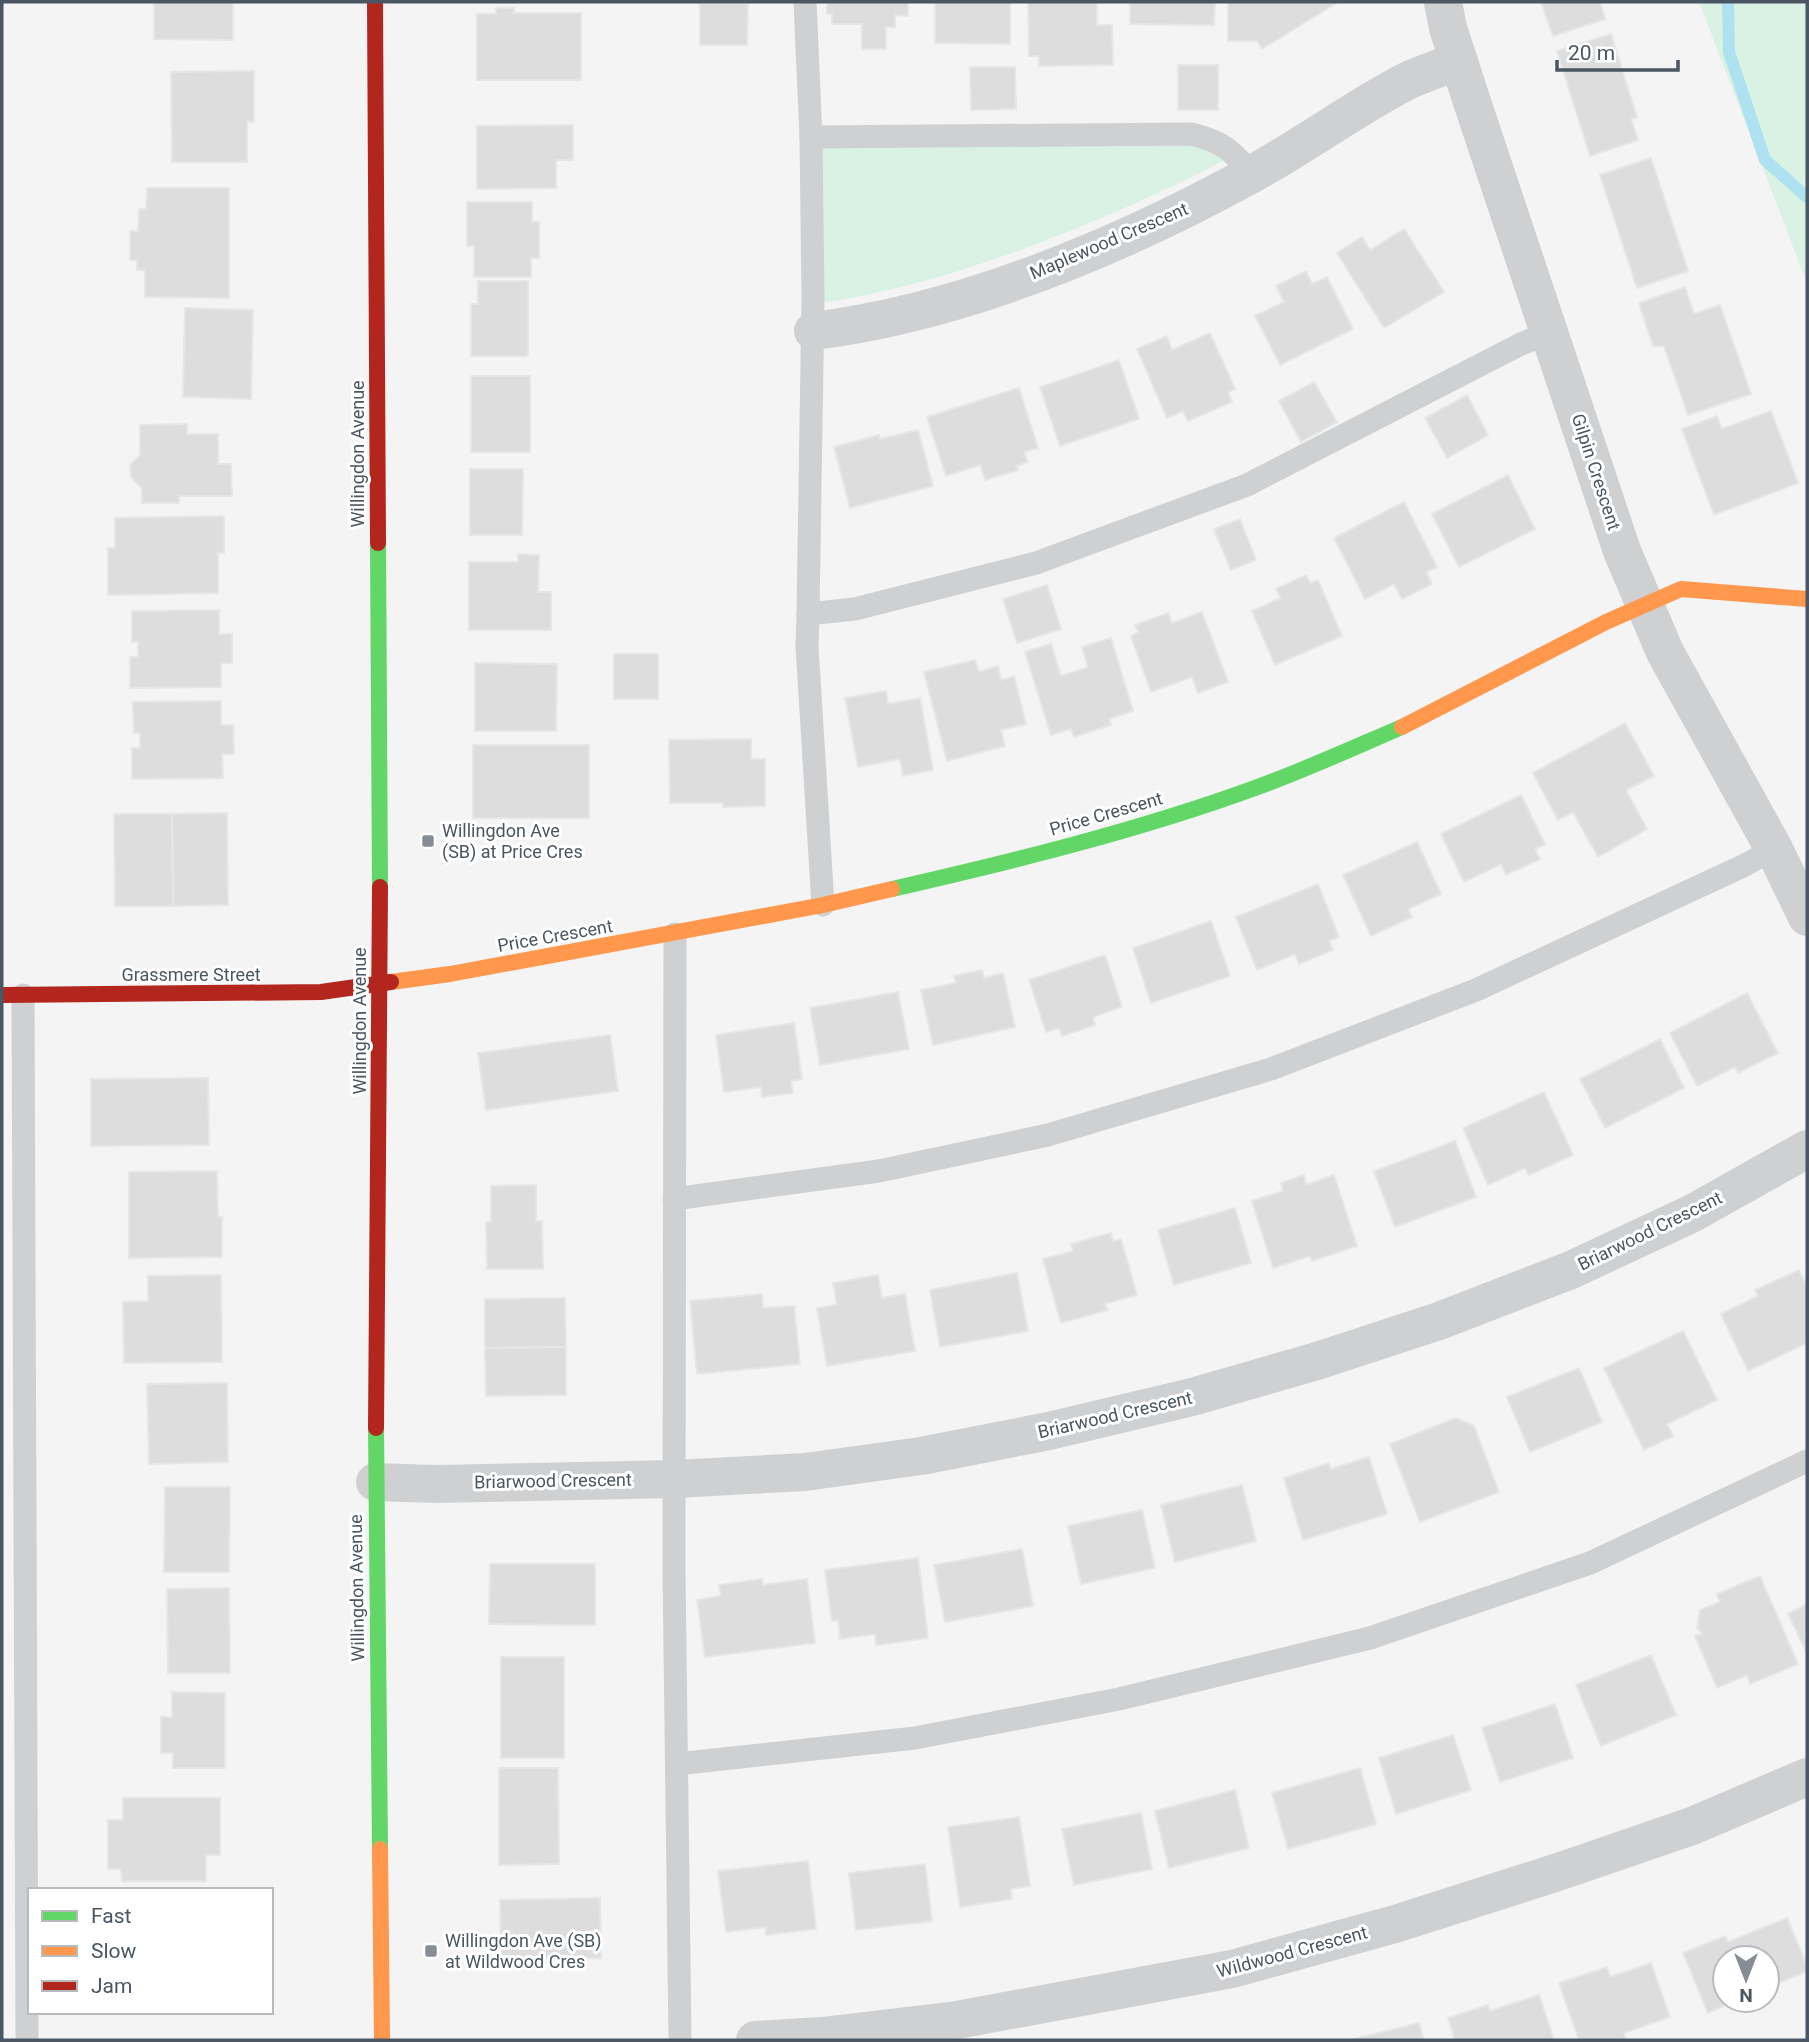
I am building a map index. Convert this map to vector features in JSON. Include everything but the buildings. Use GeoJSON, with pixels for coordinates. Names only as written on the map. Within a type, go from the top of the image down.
{"type":"FeatureCollection","features":[{"type":"Feature","properties":{"kind":"main road","name":"Willingdon Avenue"},"geometry":{"type":"LineString","coordinates":[[375,2],[380,984],[375,1482],[382,2040]]}},
{"type":"Feature","properties":{"kind":"main road","name":"Price Crescent"},"geometry":{"type":"LineString","coordinates":[[380,984],[675,934],[822,905],[990,867],[1134,827],[1255,788],[1345,752],[1430,714],[1643,604],[1681,589],[1807,599]]}},
{"type":"Feature","properties":{"kind":"main road","name":"Grassmere Street"},"geometry":{"type":"LineString","coordinates":[[12,995],[304,993],[380,984]]}},
{"type":"Feature","properties":{"kind":"street","name":"Gilpin Crescent"},"geometry":{"type":"LineString","coordinates":[[1443,2],[1459,61],[1622,551],[1643,604],[1665,652],[1774,849],[1807,917]]}},
{"type":"Feature","properties":{"kind":"street","name":"Maplewood Crescent"},"geometry":{"type":"LineString","coordinates":[[813,331],[864,324],[986,292],[1167,220],[1253,174],[1407,81],[1459,61]]}},
{"type":"Feature","properties":{"kind":"street","name":"Briarwood Crescent"},"geometry":{"type":"LineString","coordinates":[[375,1482],[436,1484],[675,1479],[804,1472],[921,1456],[1049,1431],[1192,1398],[1439,1321],[1571,1270],[1693,1213],[1807,1149]]}},
{"type":"Feature","properties":{"kind":"street","name":"Wildwood Crescent"},"geometry":{"type":"LineString","coordinates":[[755,2040],[822,2036],[957,2020],[1232,1969],[1395,1924],[1558,1872],[1692,1826],[1807,1777]]}},
{"type":"Feature","properties":{"kind":"lane"},"geometry":{"type":"LineString","coordinates":[[805,2],[811,137],[813,331],[807,646],[822,905]]}},
{"type":"Feature","properties":{"kind":"lane"},"geometry":{"type":"LineString","coordinates":[[811,137],[1191,134],[1213,140],[1230,150],[1253,174]]}},
{"type":"Feature","properties":{"kind":"lane"},"geometry":{"type":"LineString","coordinates":[[808,614],[855,609],[1036,563],[1247,485],[1521,344],[1550,332]]}},
{"type":"Feature","properties":{"kind":"lane"},"geometry":{"type":"LineString","coordinates":[[674,1199],[880,1171],[1048,1135],[1271,1069],[1476,990],[1731,872],[1774,849]]}},
{"type":"Feature","properties":{"kind":"lane"},"geometry":{"type":"LineString","coordinates":[[675,934],[675,1479],[680,2040]]}},
{"type":"Feature","properties":{"kind":"lane"},"geometry":{"type":"LineString","coordinates":[[12,995],[27,2040]]}},
{"type":"Feature","properties":{"kind":"lane"},"geometry":{"type":"LineString","coordinates":[[677,1764],[915,1738],[1119,1699],[1370,1638],[1590,1563],[1807,1461]]}},
{"type":"Feature","properties":{"kind":"green space"},"geometry":{"type":"Polygon","coordinates":[[[1699,2],[1807,2],[1807,283],[1699,2]]]}},
{"type":"Feature","properties":{"kind":"green space"},"geometry":{"type":"Polygon","coordinates":[[[1191,134],[1235,154],[1116,211],[994,259],[886,291],[813,304],[811,137],[1191,134]]]}},
{"type":"Feature","properties":{"kind":"waterway"},"geometry":{"type":"LineString","coordinates":[[1728,2],[1729,52],[1765,160],[1807,197]]}},
{"type":"Feature","properties":{"kind":"traffic: fast"},"geometry":{"type":"LineString","coordinates":[[378,543],[380,887]]}},
{"type":"Feature","properties":{"kind":"traffic: fast"},"geometry":{"type":"LineString","coordinates":[[892,889],[1029,856],[1211,804],[1329,759],[1402,727]]}},
{"type":"Feature","properties":{"kind":"traffic: fast"},"geometry":{"type":"LineString","coordinates":[[376,1428],[380,1849]]}},
{"type":"Feature","properties":{"kind":"traffic: slow"},"geometry":{"type":"LineString","coordinates":[[1402,727],[1606,622],[1681,589],[1807,599]]}},
{"type":"Feature","properties":{"kind":"traffic: slow"},"geometry":{"type":"LineString","coordinates":[[391,982],[450,974],[823,905],[892,889]]}},
{"type":"Feature","properties":{"kind":"traffic: slow"},"geometry":{"type":"LineString","coordinates":[[380,1849],[382,2040]]}},
{"type":"Feature","properties":{"kind":"traffic: jam"},"geometry":{"type":"LineString","coordinates":[[375,2],[378,543]]}},
{"type":"Feature","properties":{"kind":"traffic: jam"},"geometry":{"type":"LineString","coordinates":[[376,1428],[380,887]]}},
{"type":"Feature","properties":{"kind":"traffic: jam"},"geometry":{"type":"LineString","coordinates":[[2,995],[321,992],[391,982]]}},
{"type":"Feature","properties":{"kind":"place","name":"Willingdon Ave (SB) at Price Cres"},"geometry":{"type":"Point","coordinates":[428,841]}},
{"type":"Feature","properties":{"kind":"place","name":"Willingdon Ave (SB) at Wildwood Cres"},"geometry":{"type":"Point","coordinates":[431,1951]}}]}
